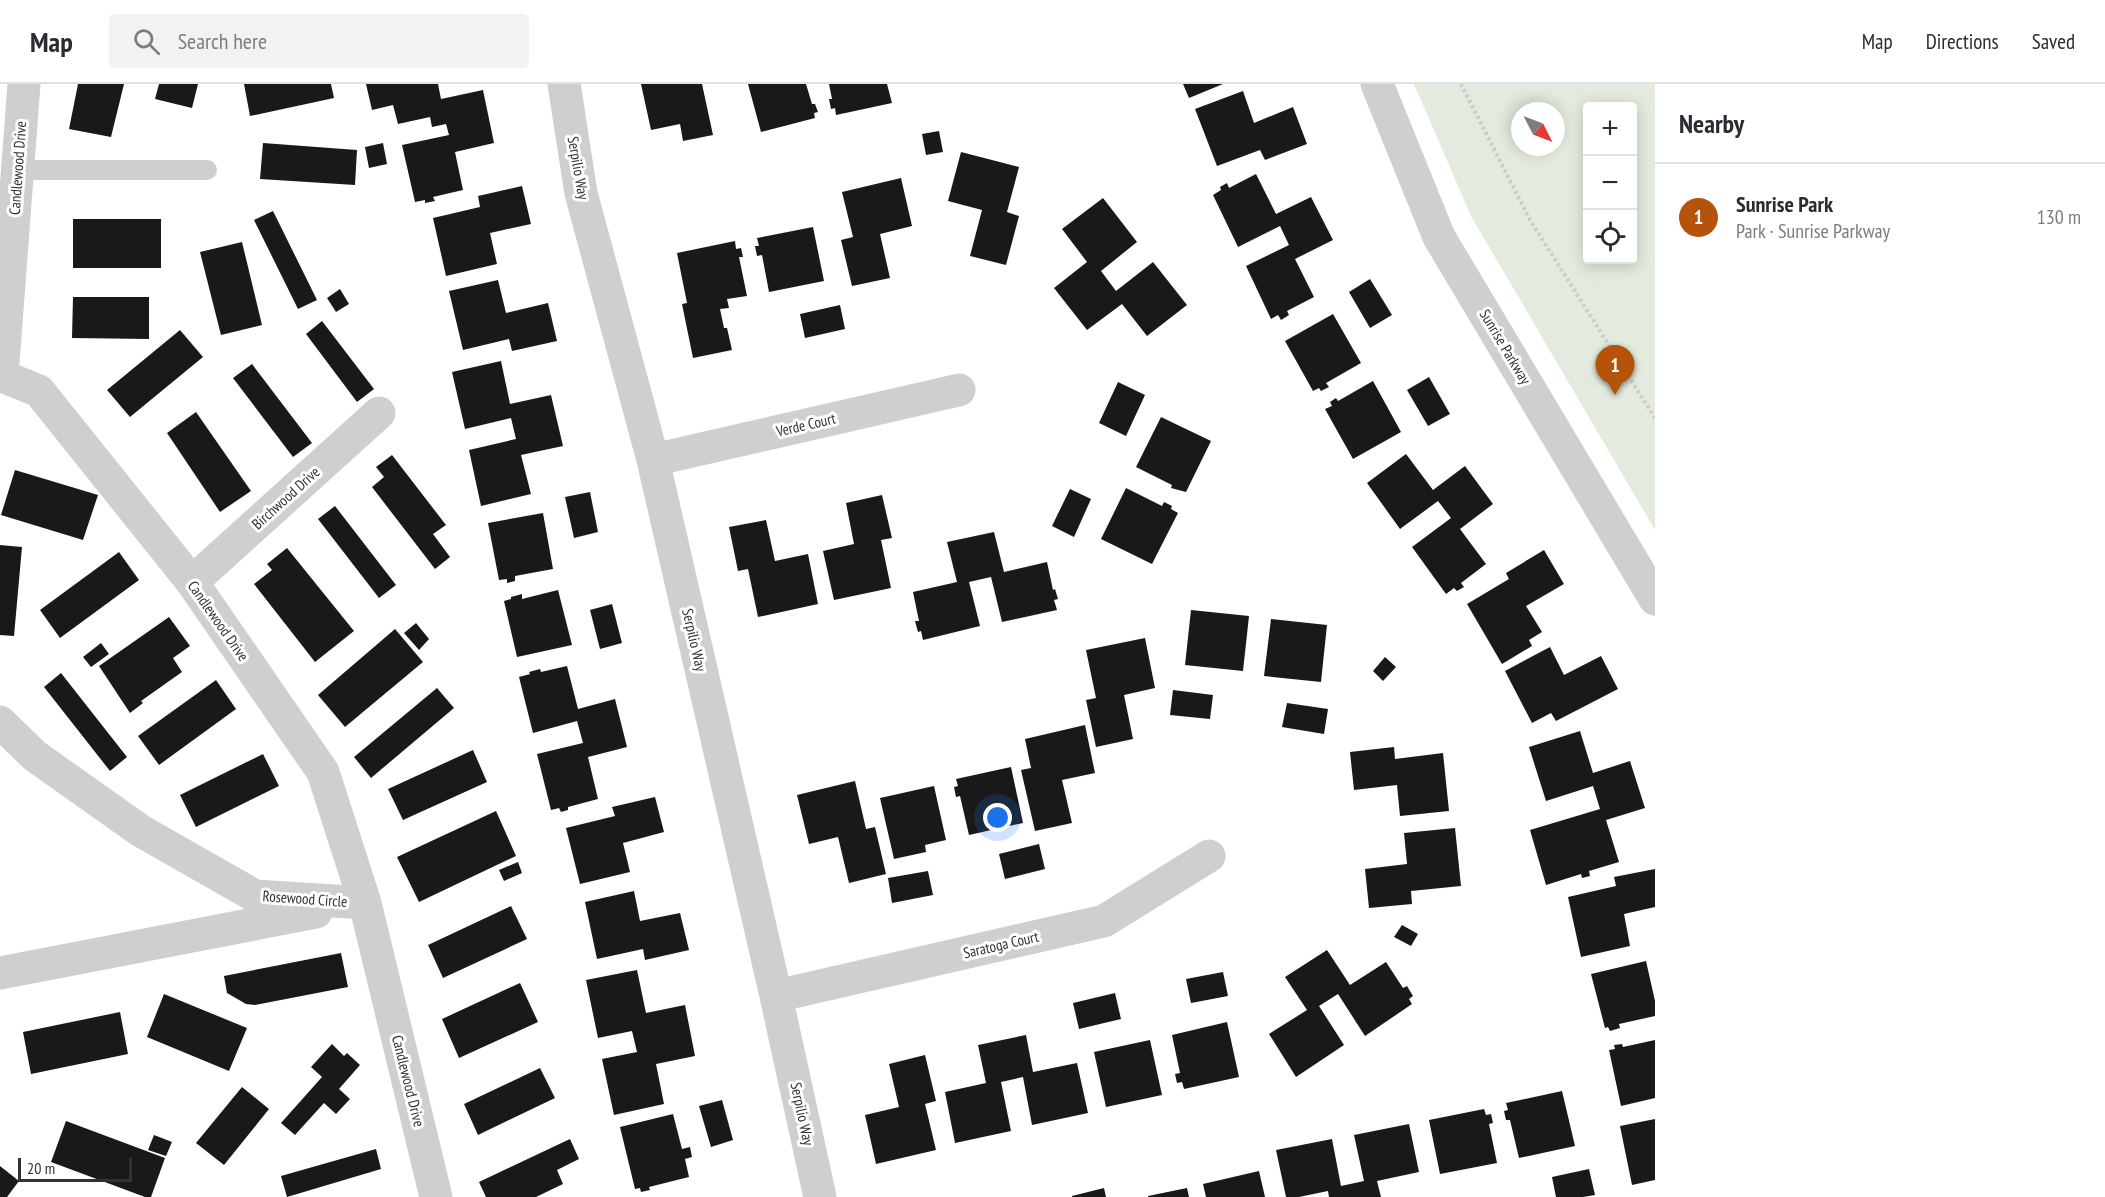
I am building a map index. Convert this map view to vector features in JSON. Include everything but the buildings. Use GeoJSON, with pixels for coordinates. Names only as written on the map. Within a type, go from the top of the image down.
{"type":"FeatureCollection","features":[{"type":"Feature","properties":{"kind":"street","name":"Candlewood Drive"},"geometry":{"type":"LineString","coordinates":[[24,84],[1,378],[39,391],[192,582],[323,772],[365,903],[436,1197]]}},
{"type":"Feature","properties":{"kind":"street","name":"Serpilio Way"},"geometry":{"type":"LineString","coordinates":[[564,84],[581,193],[653,460],[820,1197]]}},
{"type":"Feature","properties":{"kind":"street","name":"Sunrise Parkway"},"geometry":{"type":"LineString","coordinates":[[1377,84],[1439,237],[1655,599]]}},
{"type":"Feature","properties":{"kind":"street","name":"Verde Court"},"geometry":{"type":"LineString","coordinates":[[653,460],[959,390]]}},
{"type":"Feature","properties":{"kind":"street","name":"Birchwood Drive"},"geometry":{"type":"LineString","coordinates":[[192,582],[380,413]]}},
{"type":"Feature","properties":{"kind":"street","name":"Rosewood Circle"},"geometry":{"type":"LineString","coordinates":[[0,722],[35,756],[141,831],[255,896],[365,903]]}},
{"type":"Feature","properties":{"kind":"street","name":"Saratoga Court"},"geometry":{"type":"LineString","coordinates":[[776,996],[1104,921],[1209,856]]}},
{"type":"Feature","properties":{"kind":"street","name":"Rosewood Circle"},"geometry":{"type":"LineString","coordinates":[[0,973],[365,903]]}},
{"type":"Feature","properties":{"kind":"lane"},"geometry":{"type":"LineString","coordinates":[[18,170],[207,170]]}},
{"type":"Feature","properties":{"kind":"path"},"geometry":{"type":"LineString","coordinates":[[1461,84],[1530,220],[1655,418]]}},
{"type":"Feature","properties":{"kind":"shaded area"},"geometry":{"type":"Polygon","coordinates":[[[1414,84],[1655,84],[1655,530],[1471,216],[1414,84]]]}},
{"type":"Feature","properties":{"kind":"place","name":"Sunrise Park"},"geometry":{"type":"Point","coordinates":[1615,395]}}]}
